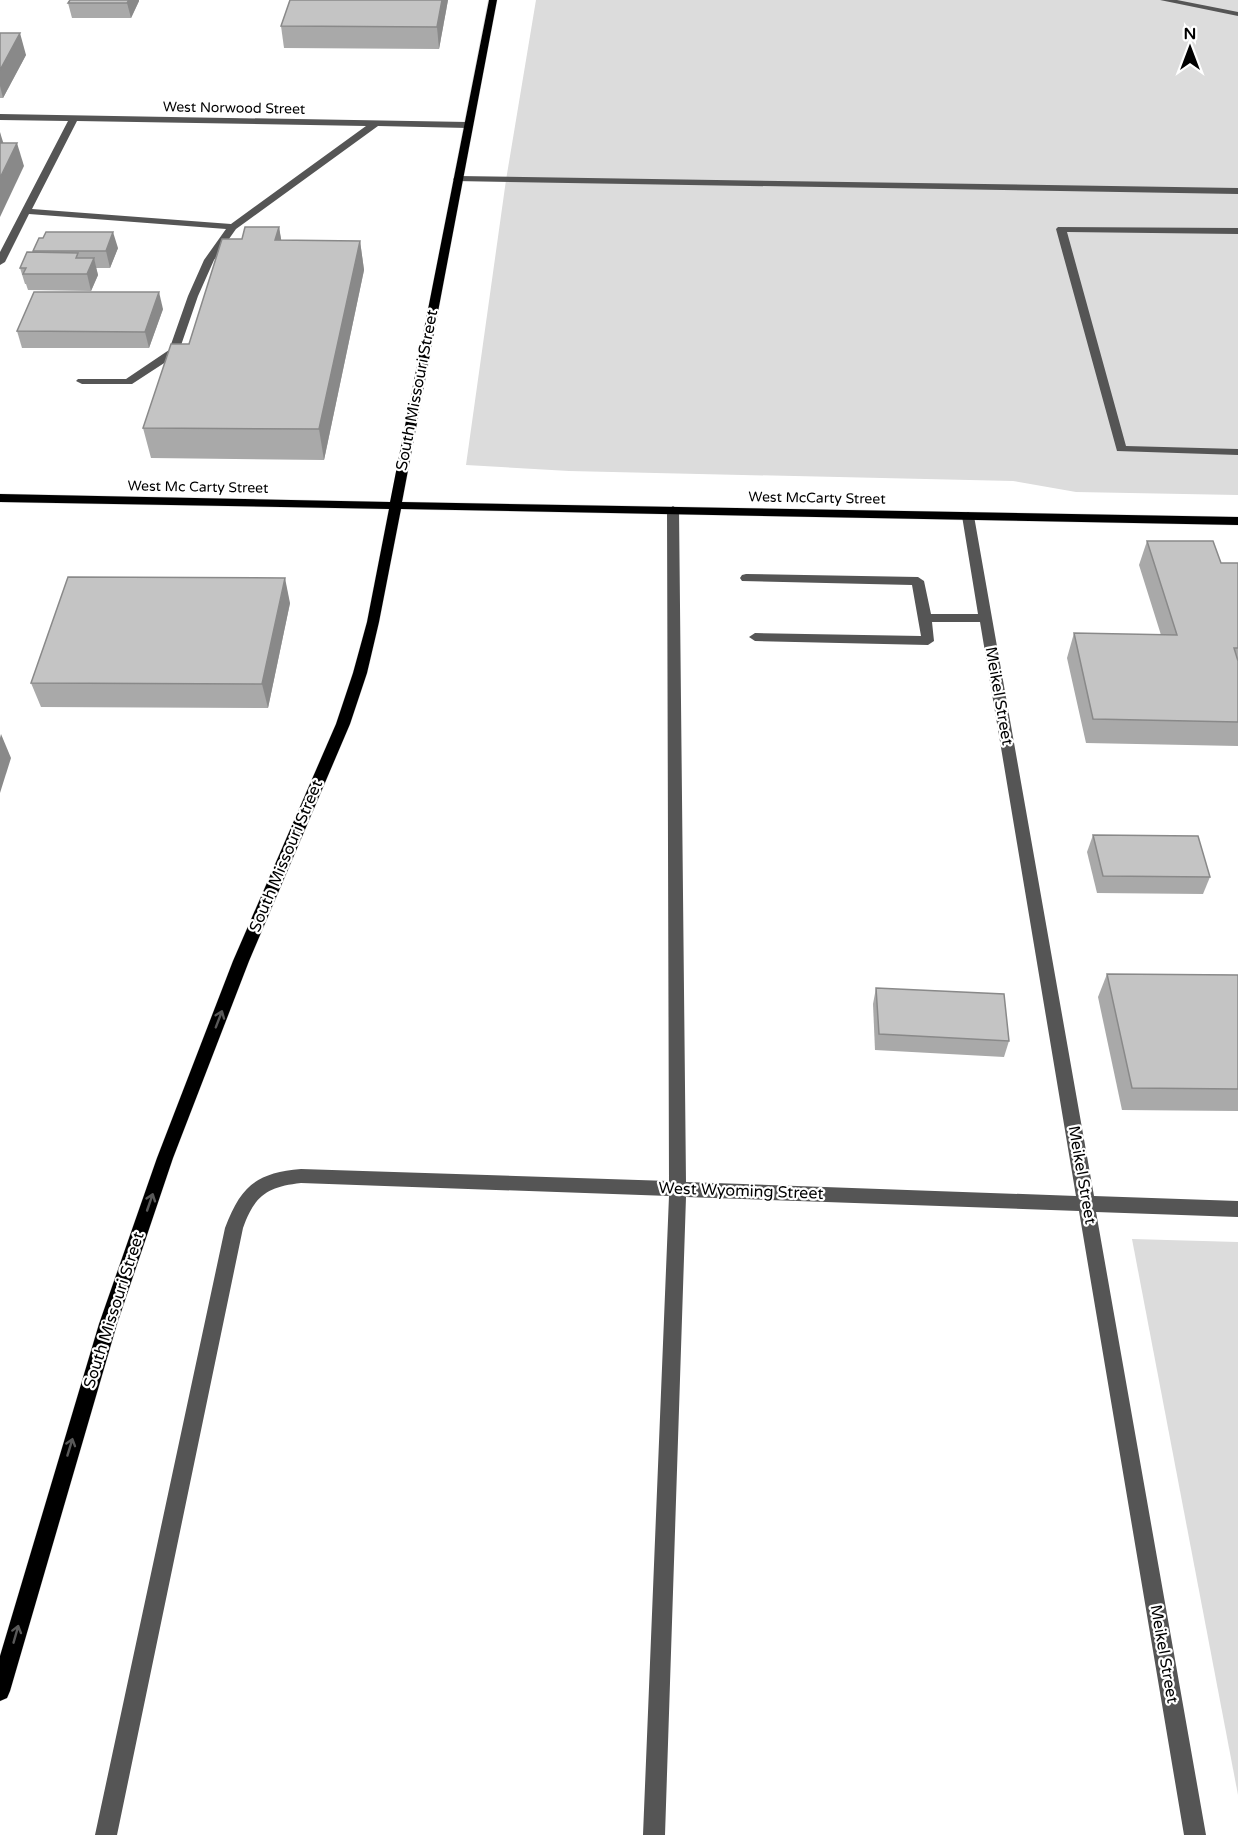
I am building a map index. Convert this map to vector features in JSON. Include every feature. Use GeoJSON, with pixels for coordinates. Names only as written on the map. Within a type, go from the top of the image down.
{"type":"FeatureCollection","features":[{"type":"Feature","properties":{"kind":"main road","name":"South Missouri Street"},"geometry":{"type":"LineString","coordinates":[[0,1690],[98,1357],[165,1158],[241,961],[343,724],[360,673],[493,0]]}},
{"type":"Feature","properties":{"kind":"main road","name":"West Mc Carty Street"},"geometry":{"type":"LineString","coordinates":[[0,498],[395,505]]}},
{"type":"Feature","properties":{"kind":"main road","name":"West McCarty Street"},"geometry":{"type":"LineString","coordinates":[[395,505],[1238,521]]}},
{"type":"Feature","properties":{"kind":"street"},"geometry":{"type":"LineString","coordinates":[[1164,0],[1238,14]]}},
{"type":"Feature","properties":{"kind":"street","name":"West Norwood Street"},"geometry":{"type":"LineString","coordinates":[[0,117],[468,125]]}},
{"type":"Feature","properties":{"kind":"street"},"geometry":{"type":"LineString","coordinates":[[0,262],[74,118]]}},
{"type":"Feature","properties":{"kind":"street"},"geometry":{"type":"LineString","coordinates":[[82,381],[128,382],[174,352],[193,296],[209,260],[233,227],[375,124]]}},
{"type":"Feature","properties":{"kind":"street"},"geometry":{"type":"LineString","coordinates":[[458,179],[1238,191]]}},
{"type":"Feature","properties":{"kind":"street"},"geometry":{"type":"LineString","coordinates":[[26,212],[233,227]]}},
{"type":"Feature","properties":{"kind":"street"},"geometry":{"type":"LineString","coordinates":[[1238,231],[1061,229],[1121,449],[1238,452]]}},
{"type":"Feature","properties":{"kind":"street"},"geometry":{"type":"LineString","coordinates":[[654,1835],[678,1189],[674,510]]}},
{"type":"Feature","properties":{"kind":"street","name":"Meikel Street"},"geometry":{"type":"LineString","coordinates":[[968,516],[1195,1835]]}},
{"type":"Feature","properties":{"kind":"street"},"geometry":{"type":"LineString","coordinates":[[746,578],[918,581],[928,641],[755,637]]}},
{"type":"Feature","properties":{"kind":"street"},"geometry":{"type":"LineString","coordinates":[[925,618],[986,618]]}},
{"type":"Feature","properties":{"kind":"street","name":"West Wyoming Street"},"geometry":{"type":"LineString","coordinates":[[106,1835],[234,1228],[242,1203],[260,1187],[279,1178],[302,1176],[1238,1209]]}},
{"type":"Feature","properties":{"kind":"shaded area"},"geometry":{"type":"Polygon","coordinates":[[[536,0],[1238,0],[1238,495],[1076,492],[1013,481],[569,471],[466,465],[506,180],[536,0]]]}},
{"type":"Feature","properties":{"kind":"shaded area"},"geometry":{"type":"Polygon","coordinates":[[[1132,1239],[1238,1242],[1238,1795],[1132,1239]]]}},
{"type":"Feature","properties":{"kind":"building"},"geometry":{"type":"Polygon","coordinates":[[[70,0],[129,0],[127,3],[68,3],[70,0]]]}},
{"type":"Feature","properties":{"kind":"building"},"geometry":{"type":"Polygon","coordinates":[[[290,0],[442,0],[437,27],[281,26],[290,0]]]}},
{"type":"Feature","properties":{"kind":"building"},"geometry":{"type":"Polygon","coordinates":[[[0,33],[20,33],[0,70],[0,33]]]}},
{"type":"Feature","properties":{"kind":"building"},"geometry":{"type":"Polygon","coordinates":[[[0,143],[17,143],[0,178],[0,143]]]}},
{"type":"Feature","properties":{"kind":"building"},"geometry":{"type":"Polygon","coordinates":[[[245,227],[279,227],[275,240],[360,241],[319,429],[143,428],[171,344],[189,344],[222,239],[242,239],[245,227]]]}},
{"type":"Feature","properties":{"kind":"building"},"geometry":{"type":"Polygon","coordinates":[[[46,232],[113,232],[106,251],[33,251],[39,238],[43,238],[46,232]]]}},
{"type":"Feature","properties":{"kind":"building"},"geometry":{"type":"Polygon","coordinates":[[[27,252],[78,253],[76,258],[94,258],[87,274],[23,274],[26,268],[20,268],[27,252]]]}},
{"type":"Feature","properties":{"kind":"building"},"geometry":{"type":"Polygon","coordinates":[[[34,292],[159,292],[145,332],[17,331],[34,292]]]}},
{"type":"Feature","properties":{"kind":"building"},"geometry":{"type":"Polygon","coordinates":[[[1147,541],[1213,541],[1221,563],[1238,563],[1238,648],[1234,648],[1238,661],[1238,722],[1093,719],[1074,633],[1177,635],[1147,541]]]}},
{"type":"Feature","properties":{"kind":"building"},"geometry":{"type":"Polygon","coordinates":[[[68,577],[285,578],[262,684],[31,683],[68,577]]]}},
{"type":"Feature","properties":{"kind":"building"},"geometry":{"type":"Polygon","coordinates":[[[1093,835],[1198,836],[1210,877],[1103,876],[1093,835]]]}},
{"type":"Feature","properties":{"kind":"building"},"geometry":{"type":"Polygon","coordinates":[[[1107,974],[1238,975],[1238,1089],[1132,1088],[1107,974]]]}},
{"type":"Feature","properties":{"kind":"building"},"geometry":{"type":"Polygon","coordinates":[[[876,988],[1004,994],[1009,1041],[879,1034],[876,988]]]}}]}
